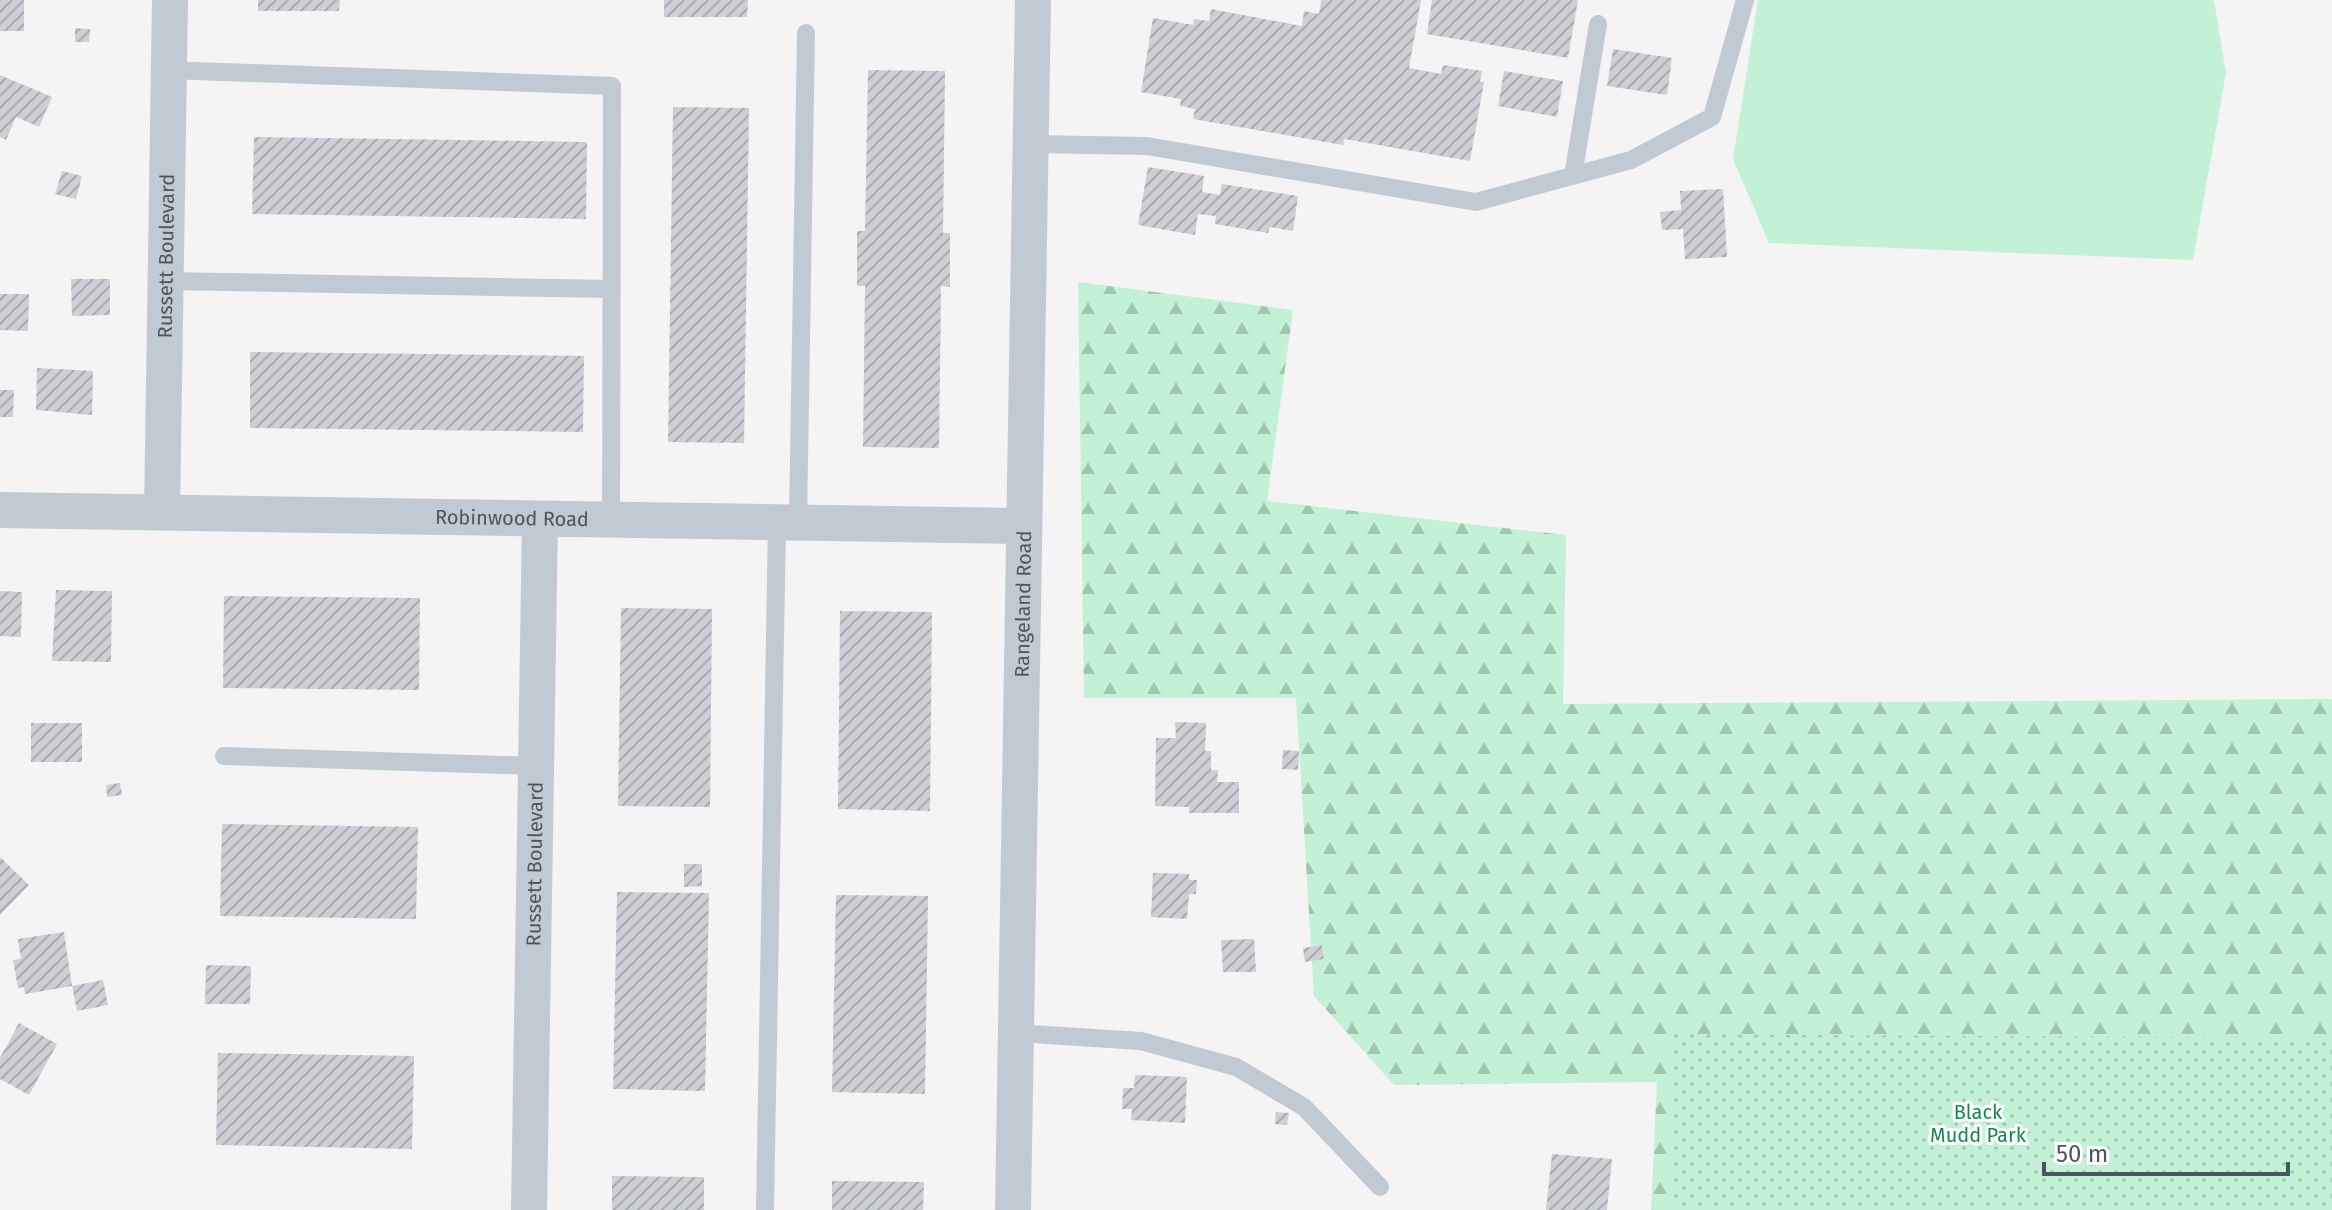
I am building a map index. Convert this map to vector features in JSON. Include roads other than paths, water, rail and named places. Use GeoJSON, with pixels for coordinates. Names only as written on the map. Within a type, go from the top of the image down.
{"type":"FeatureCollection","features":[{"type":"Feature","properties":{"kind":"street","name":"Russett Boulevard"},"geometry":{"type":"LineString","coordinates":[[162,512],[170,0]]}},
{"type":"Feature","properties":{"kind":"street","name":"Rangeland Road"},"geometry":{"type":"LineString","coordinates":[[1013,1210],[1033,0]]}},
{"type":"Feature","properties":{"kind":"street","name":"Robinwood Road"},"geometry":{"type":"LineString","coordinates":[[0,510],[1023,526]]}},
{"type":"Feature","properties":{"kind":"street","name":"Russett Boulevard"},"geometry":{"type":"LineString","coordinates":[[529,1210],[540,519]]}},
{"type":"Feature","properties":{"kind":"lane"},"geometry":{"type":"LineString","coordinates":[[1030,144],[1147,146],[1476,202],[1631,160],[1712,117],[1745,0]]}},
{"type":"Feature","properties":{"kind":"lane"},"geometry":{"type":"LineString","coordinates":[[1573,176],[1598,24]]}},
{"type":"Feature","properties":{"kind":"lane"},"geometry":{"type":"LineString","coordinates":[[765,1210],[806,33]]}},
{"type":"Feature","properties":{"kind":"lane"},"geometry":{"type":"LineString","coordinates":[[169,70],[612,86],[611,520]]}},
{"type":"Feature","properties":{"kind":"lane"},"geometry":{"type":"LineString","coordinates":[[166,281],[612,289]]}},
{"type":"Feature","properties":{"kind":"lane"},"geometry":{"type":"LineString","coordinates":[[224,756],[536,766]]}},
{"type":"Feature","properties":{"kind":"lane"},"geometry":{"type":"LineString","coordinates":[[1016,1033],[1141,1041],[1236,1067],[1304,1107],[1380,1187]]}},
{"type":"Feature","properties":{"kind":"park label","name":"Black Mudd Park"},"geometry":{"type":"Point","coordinates":[1978,1124]}}]}
